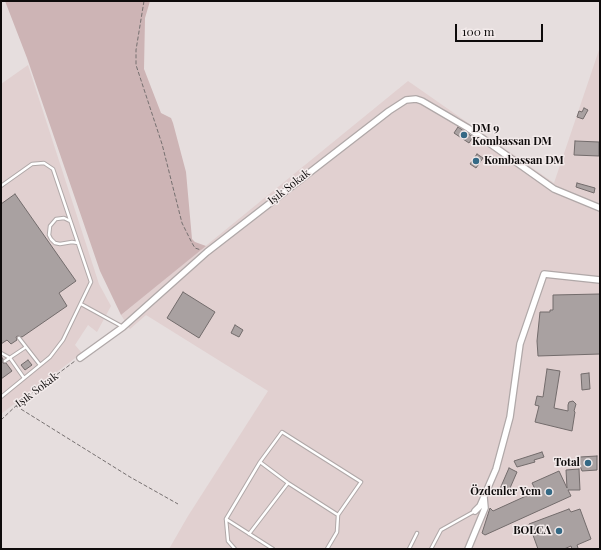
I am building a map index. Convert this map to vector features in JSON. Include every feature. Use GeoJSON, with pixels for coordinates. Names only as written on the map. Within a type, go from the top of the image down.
{"type":"FeatureCollection","features":[{"type":"Feature","properties":{"kind":"street","name":"Işık Sokak"},"geometry":{"type":"LineString","coordinates":[[80,358],[122,327],[207,252],[382,116],[406,100],[416,99],[422,101],[468,128],[554,189],[600,208]]}},
{"type":"Feature","properties":{"kind":"street"},"geometry":{"type":"LineString","coordinates":[[475,511],[480,506],[496,469],[510,417],[520,344],[544,274],[600,280]]}},
{"type":"Feature","properties":{"kind":"street"},"geometry":{"type":"LineString","coordinates":[[468,549],[486,508],[484,497]]}},
{"type":"Feature","properties":{"kind":"lane"},"geometry":{"type":"LineString","coordinates":[[1,186],[32,164],[44,163],[53,169],[91,282],[63,340],[50,357],[1,397]]}},
{"type":"Feature","properties":{"kind":"lane"},"geometry":{"type":"LineString","coordinates":[[71,221],[64,218],[56,219],[50,226],[49,235],[55,244],[78,243]]}},
{"type":"Feature","properties":{"kind":"lane"},"geometry":{"type":"LineString","coordinates":[[81,304],[122,327]]}},
{"type":"Feature","properties":{"kind":"lane"},"geometry":{"type":"LineString","coordinates":[[19,338],[40,365]]}},
{"type":"Feature","properties":{"kind":"lane"},"geometry":{"type":"LineString","coordinates":[[5,361],[26,346]]}},
{"type":"Feature","properties":{"kind":"lane"},"geometry":{"type":"LineString","coordinates":[[1,353],[10,358],[24,378]]}},
{"type":"Feature","properties":{"kind":"lane"},"geometry":{"type":"LineString","coordinates":[[235,549],[228,541],[226,519],[260,462],[282,432],[361,482],[338,515],[337,532],[327,549]]}},
{"type":"Feature","properties":{"kind":"lane"},"geometry":{"type":"LineString","coordinates":[[260,462],[288,483],[338,515]]}},
{"type":"Feature","properties":{"kind":"lane"},"geometry":{"type":"LineString","coordinates":[[249,534],[288,483]]}},
{"type":"Feature","properties":{"kind":"lane"},"geometry":{"type":"LineString","coordinates":[[431,549],[441,530],[475,511]]}},
{"type":"Feature","properties":{"kind":"lane"},"geometry":{"type":"LineString","coordinates":[[226,519],[273,549]]}},
{"type":"Feature","properties":{"kind":"lane"},"geometry":{"type":"LineString","coordinates":[[409,549],[417,532]]}},
{"type":"Feature","properties":{"kind":"path"},"geometry":{"type":"LineString","coordinates":[[144,1],[136,50],[136,65],[162,144],[182,223],[195,248],[207,252]]}},
{"type":"Feature","properties":{"kind":"path","name":"Işık Sokak"},"geometry":{"type":"LineString","coordinates":[[1,420],[16,406],[80,358]]}},
{"type":"Feature","properties":{"kind":"path"},"geometry":{"type":"LineString","coordinates":[[16,406],[130,477],[178,504]]}},
{"type":"Feature","properties":{"kind":"shaded area"},"geometry":{"type":"Polygon","coordinates":[[[5,1],[150,1],[145,18],[144,69],[161,113],[171,118],[173,123],[186,172],[192,239],[195,242],[206,246],[121,315],[100,271],[27,58],[5,1]]]}},
{"type":"Feature","properties":{"kind":"shaded area"},"geometry":{"type":"Polygon","coordinates":[[[600,47],[600,549],[169,549],[188,516],[268,391],[146,315],[130,329],[121,315],[408,81],[554,183],[600,47]]]}},
{"type":"Feature","properties":{"kind":"shaded area"},"geometry":{"type":"Polygon","coordinates":[[[28,65],[99,284],[111,306],[97,332],[88,325],[75,345],[82,353],[1,414],[1,84],[28,65]]]}},
{"type":"Feature","properties":{"kind":"building"},"geometry":{"type":"Polygon","coordinates":[[[584,108],[588,110],[583,119],[577,117],[579,111],[582,112],[584,108]]]}},
{"type":"Feature","properties":{"kind":"building","name":"DM 9 Kombassan DM"},"geometry":{"type":"Polygon","coordinates":[[[458,127],[473,137],[469,143],[454,133],[458,127]]]}},
{"type":"Feature","properties":{"kind":"building"},"geometry":{"type":"Polygon","coordinates":[[[575,141],[599,142],[599,156],[574,155],[575,141]]]}},
{"type":"Feature","properties":{"kind":"building","name":"Kombassan DM"},"geometry":{"type":"Polygon","coordinates":[[[477,154],[483,158],[476,168],[470,164],[477,154]]]}},
{"type":"Feature","properties":{"kind":"building"},"geometry":{"type":"Polygon","coordinates":[[[577,183],[595,188],[594,193],[576,187],[577,183]]]}},
{"type":"Feature","properties":{"kind":"building"},"geometry":{"type":"Polygon","coordinates":[[[15,194],[76,281],[59,293],[67,306],[22,337],[16,337],[17,340],[11,344],[7,340],[1,344],[1,204],[15,194]]]}},
{"type":"Feature","properties":{"kind":"building"},"geometry":{"type":"Polygon","coordinates":[[[183,292],[215,312],[199,338],[167,318],[183,292]]]}},
{"type":"Feature","properties":{"kind":"building"},"geometry":{"type":"Polygon","coordinates":[[[600,294],[600,354],[538,356],[537,341],[540,312],[550,312],[550,310],[553,310],[553,295],[600,294]]]}},
{"type":"Feature","properties":{"kind":"building"},"geometry":{"type":"Polygon","coordinates":[[[235,325],[243,330],[239,337],[231,333],[235,325]]]}},
{"type":"Feature","properties":{"kind":"building"},"geometry":{"type":"Polygon","coordinates":[[[1,356],[3,363],[6,363],[12,371],[1,379],[1,356]]]}},
{"type":"Feature","properties":{"kind":"building"},"geometry":{"type":"Polygon","coordinates":[[[28,360],[32,365],[25,370],[21,365],[28,360]]]}},
{"type":"Feature","properties":{"kind":"building"},"geometry":{"type":"Polygon","coordinates":[[[547,369],[560,371],[554,408],[568,411],[569,402],[573,401],[576,404],[572,431],[535,422],[539,406],[535,405],[537,396],[543,397],[547,369]]]}},
{"type":"Feature","properties":{"kind":"building"},"geometry":{"type":"Polygon","coordinates":[[[589,373],[590,389],[582,390],[581,374],[589,373]]]}},
{"type":"Feature","properties":{"kind":"building"},"geometry":{"type":"Polygon","coordinates":[[[542,452],[544,457],[534,460],[535,462],[517,467],[514,461],[542,452]]]}},
{"type":"Feature","properties":{"kind":"building"},"geometry":{"type":"Polygon","coordinates":[[[597,456],[597,470],[582,471],[580,466],[580,457],[597,456]]]}},
{"type":"Feature","properties":{"kind":"building"},"geometry":{"type":"Polygon","coordinates":[[[509,468],[517,472],[507,495],[499,491],[509,468]]]}},
{"type":"Feature","properties":{"kind":"building"},"geometry":{"type":"Polygon","coordinates":[[[579,469],[580,490],[568,490],[571,496],[485,535],[482,533],[490,508],[493,511],[526,496],[530,493],[529,491],[535,489],[532,483],[559,471],[567,488],[566,470],[579,469]]]}},
{"type":"Feature","properties":{"kind":"building","name":"BOLCA"},"geometry":{"type":"Polygon","coordinates":[[[569,509],[571,512],[580,509],[591,539],[577,545],[578,548],[575,549],[572,549],[571,546],[564,549],[538,549],[529,524],[569,509]]]}},
{"type":"Feature","properties":{"kind":"place","name":"DM 9 Kombassan DM"},"geometry":{"type":"Point","coordinates":[464,135]}},
{"type":"Feature","properties":{"kind":"place","name":"Kombassan DM"},"geometry":{"type":"Point","coordinates":[476,161]}},
{"type":"Feature","properties":{"kind":"place","name":"Total"},"geometry":{"type":"Point","coordinates":[588,463]}},
{"type":"Feature","properties":{"kind":"place","name":"Özdenler Yem"},"geometry":{"type":"Point","coordinates":[549,492]}},
{"type":"Feature","properties":{"kind":"place","name":"BOLCA"},"geometry":{"type":"Point","coordinates":[559,531]}}]}
